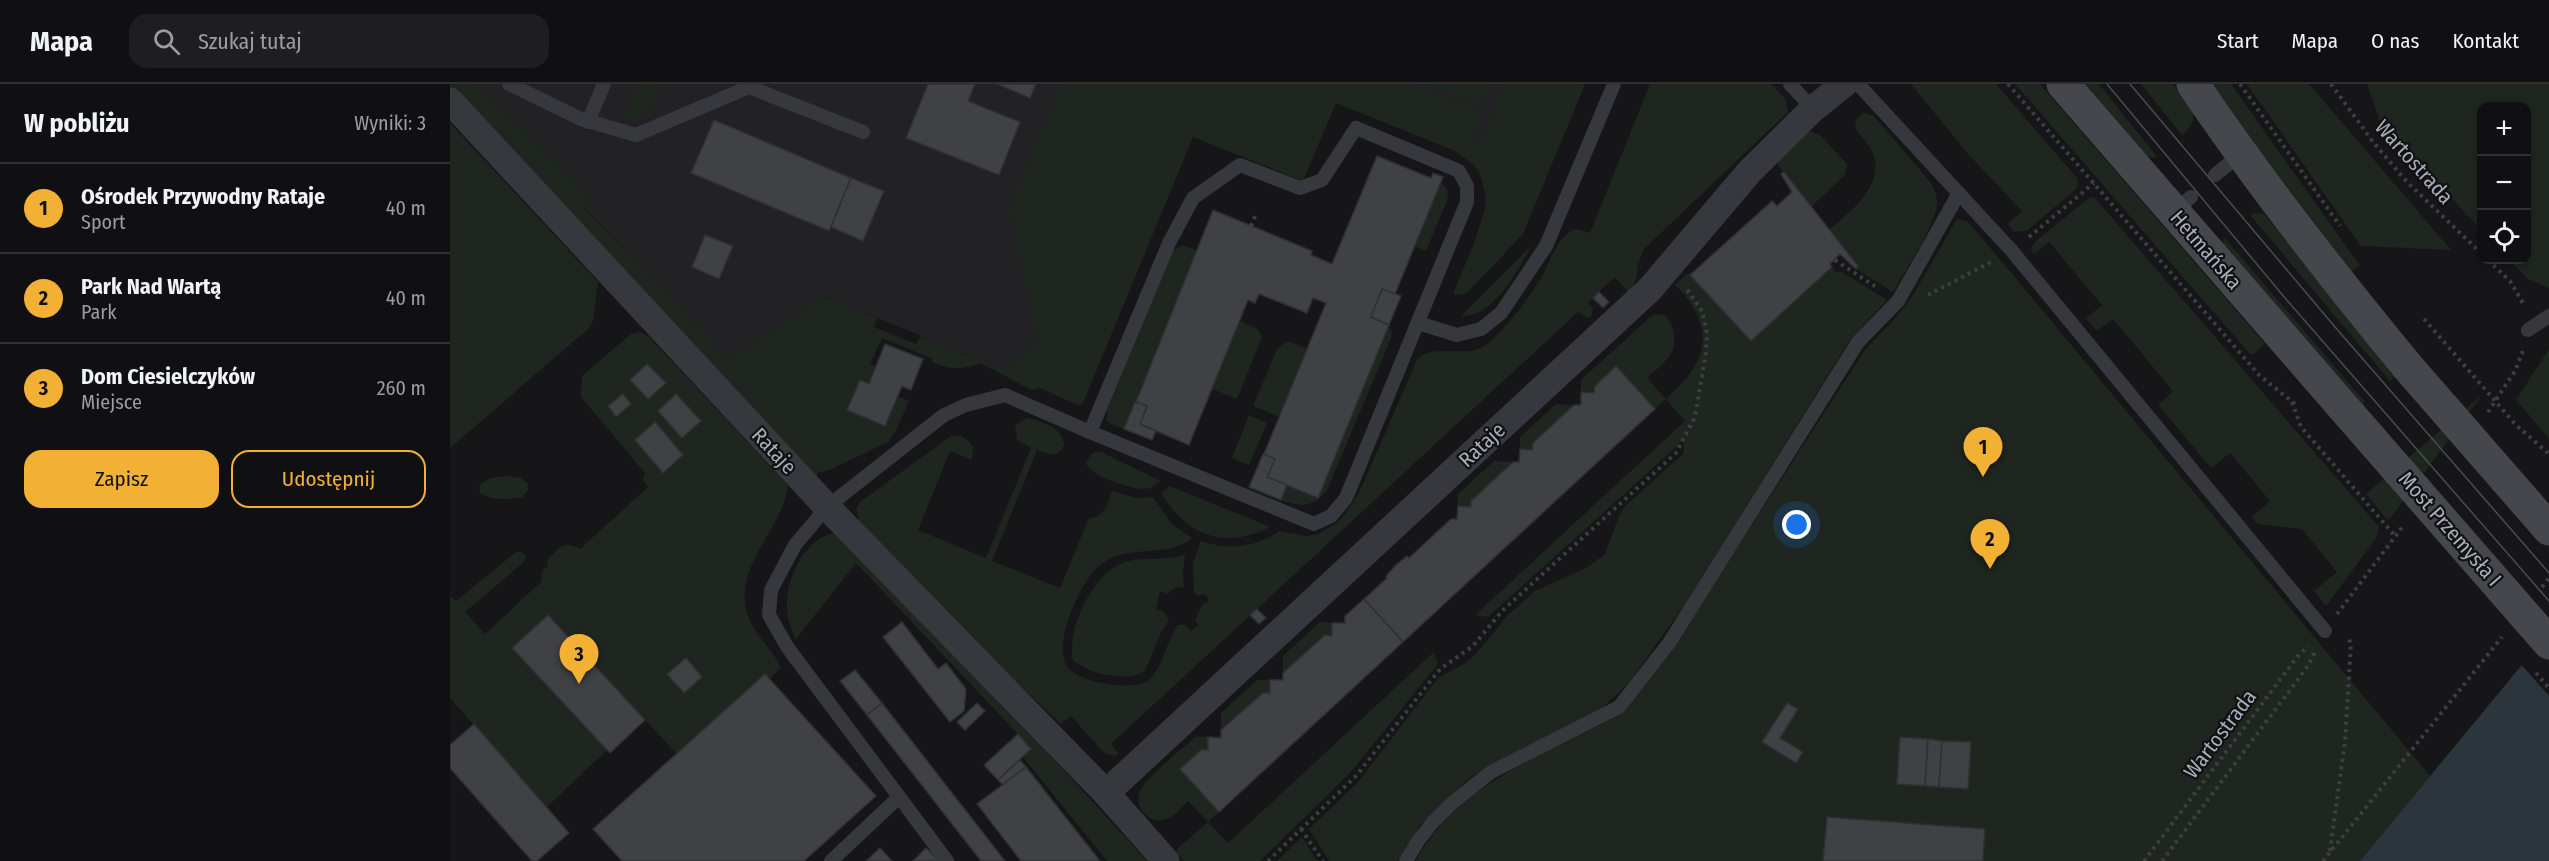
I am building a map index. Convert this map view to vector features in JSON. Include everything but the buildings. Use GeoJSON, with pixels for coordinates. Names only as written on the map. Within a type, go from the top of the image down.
{"type":"FeatureCollection","features":[{"type":"Feature","properties":{"kind":"main road","name":"Hetmańska"},"geometry":{"type":"LineString","coordinates":[[2063,84],[2182,204],[2350,415]]}},
{"type":"Feature","properties":{"kind":"main road"},"geometry":{"type":"LineString","coordinates":[[2193,84],[2241,154],[2341,285],[2407,366],[2549,529]]}},
{"type":"Feature","properties":{"kind":"main road","name":"Most Przemysła I"},"geometry":{"type":"LineString","coordinates":[[2350,415],[2549,643]]}},
{"type":"Feature","properties":{"kind":"street","name":"Rataje"},"geometry":{"type":"LineString","coordinates":[[1106,793],[1625,312],[1669,267],[1750,171],[1813,109],[1844,84]]}},
{"type":"Feature","properties":{"kind":"street","name":"Rataje"},"geometry":{"type":"LineString","coordinates":[[450,101],[827,507],[1106,793],[1166,861]]}},
{"type":"Feature","properties":{"kind":"lane"},"geometry":{"type":"LineString","coordinates":[[509,84],[588,122],[636,135],[749,87],[863,132]]}},
{"type":"Feature","properties":{"kind":"lane"},"geometry":{"type":"LineString","coordinates":[[588,122],[604,84]]}},
{"type":"Feature","properties":{"kind":"lane"},"geometry":{"type":"LineString","coordinates":[[1418,323],[1457,335],[1481,329],[1501,313],[1546,246],[1614,84]]}},
{"type":"Feature","properties":{"kind":"lane"},"geometry":{"type":"LineString","coordinates":[[1790,84],[1813,109]]}},
{"type":"Feature","properties":{"kind":"lane"},"geometry":{"type":"LineString","coordinates":[[1858,84],[2012,251],[2329,626]]}},
{"type":"Feature","properties":{"kind":"lane"},"geometry":{"type":"LineString","coordinates":[[947,861],[788,648],[769,615],[771,590],[795,545],[827,507],[944,415],[966,405],[1005,395],[1090,432],[1314,524],[1331,516],[1346,498],[1467,202],[1467,186],[1459,171],[1356,128],[1322,180],[1299,188],[1240,165],[1193,198],[1169,243],[1090,432]]}},
{"type":"Feature","properties":{"kind":"lane"},"geometry":{"type":"LineString","coordinates":[[2215,175],[2241,154]]}},
{"type":"Feature","properties":{"kind":"lane"},"geometry":{"type":"LineString","coordinates":[[1406,861],[1433,822],[1452,803],[1491,772],[1618,707],[1669,643],[1858,342],[1898,301],[1959,193]]}},
{"type":"Feature","properties":{"kind":"lane"},"geometry":{"type":"LineString","coordinates":[[2528,330],[2549,316]]}},
{"type":"Feature","properties":{"kind":"lane"},"geometry":{"type":"LineString","coordinates":[[831,861],[898,797]]}},
{"type":"Feature","properties":{"kind":"path"},"geometry":{"type":"LineString","coordinates":[[1835,260],[1898,301],[1909,305],[2012,251],[2094,183],[2007,84]]}},
{"type":"Feature","properties":{"kind":"path"},"geometry":{"type":"LineString","coordinates":[[2240,84],[2340,227]]}},
{"type":"Feature","properties":{"kind":"path","name":"Wartostrada"},"geometry":{"type":"LineString","coordinates":[[2331,84],[2373,142],[2407,182],[2477,250]]}},
{"type":"Feature","properties":{"kind":"path","name":"Wartostrada"},"geometry":{"type":"LineString","coordinates":[[2094,183],[2259,375],[2292,402],[2301,426],[2395,536],[2329,626],[2308,666],[2162,861]]}},
{"type":"Feature","properties":{"kind":"path"},"geometry":{"type":"LineString","coordinates":[[1251,226],[1257,214]]}},
{"type":"Feature","properties":{"kind":"path"},"geometry":{"type":"LineString","coordinates":[[1268,861],[1356,776],[1440,669],[1473,646],[1503,610],[1676,453],[1695,417],[1702,384],[1707,333],[1702,311],[1669,267]]}},
{"type":"Feature","properties":{"kind":"path"},"geometry":{"type":"LineString","coordinates":[[2424,319],[2516,425],[2548,453]]}},
{"type":"Feature","properties":{"kind":"path"},"geometry":{"type":"LineString","coordinates":[[1132,427],[1141,404]]}},
{"type":"Feature","properties":{"kind":"path"},"geometry":{"type":"LineString","coordinates":[[1261,478],[1270,457]]}},
{"type":"Feature","properties":{"kind":"path"},"geometry":{"type":"LineString","coordinates":[[2535,596],[2549,578]]}},
{"type":"Feature","properties":{"kind":"path"},"geometry":{"type":"LineString","coordinates":[[2329,626],[2345,631],[2351,643],[2345,741],[2330,853]]}},
{"type":"Feature","properties":{"kind":"path","name":"Wartostrada"},"geometry":{"type":"LineString","coordinates":[[2144,861],[2296,657],[2329,626]]}},
{"type":"Feature","properties":{"kind":"path"},"geometry":{"type":"LineString","coordinates":[[2324,861],[2505,633]]}},
{"type":"Feature","properties":{"kind":"path"},"geometry":{"type":"LineString","coordinates":[[1301,829],[1323,861]]}},
{"type":"Feature","properties":{"kind":"shaded area"},"geometry":{"type":"Polygon","coordinates":[[[450,84],[476,84],[592,197],[584,208],[729,360],[824,296],[877,318],[874,327],[916,344],[921,336],[1004,370],[1038,342],[1009,209],[1061,84],[1413,84],[1484,113],[1473,138],[1481,142],[1505,84],[1585,84],[1523,234],[1468,292],[1461,295],[1453,294],[1474,243],[1486,200],[1481,176],[1474,165],[1455,151],[1336,103],[1303,181],[1193,137],[1083,403],[1079,406],[1040,388],[1031,390],[981,363],[956,368],[939,365],[932,362],[933,359],[882,338],[870,364],[876,367],[869,384],[860,380],[847,410],[885,426],[897,396],[909,401],[895,433],[888,442],[827,471],[818,472],[817,479],[450,91],[450,84]]]}},
{"type":"Feature","properties":{"kind":"shaded area"},"geometry":{"type":"Polygon","coordinates":[[[476,84],[1551,84],[1516,166],[1331,91],[1189,129],[1091,368],[1004,370],[824,296],[729,361],[584,207],[592,197],[476,84]]]}},
{"type":"Feature","properties":{"kind":"shaded area"},"geometry":{"type":"Polygon","coordinates":[[[638,84],[661,84],[649,111],[644,116],[632,121],[623,120],[638,84]]]}},
{"type":"Feature","properties":{"kind":"shaded area"},"geometry":{"type":"Polygon","coordinates":[[[1425,84],[1489,84],[1480,106],[1425,84]]]}},
{"type":"Feature","properties":{"kind":"shaded area"},"geometry":{"type":"Polygon","coordinates":[[[1650,84],[1771,84],[1786,100],[1788,112],[1644,249],[1631,295],[1615,277],[1588,302],[1593,308],[1591,317],[1587,318],[1578,312],[1111,744],[1119,754],[1114,756],[1104,753],[1071,716],[1061,724],[989,656],[860,524],[856,509],[860,502],[951,436],[961,436],[973,447],[972,460],[950,451],[918,530],[986,558],[1031,448],[1017,440],[1015,426],[1027,418],[1051,427],[1061,435],[1064,446],[1055,454],[1037,450],[992,561],[1060,588],[1089,518],[1102,513],[1112,491],[1137,498],[1153,497],[1172,524],[1192,538],[1170,548],[1120,555],[1097,568],[1083,587],[1069,617],[1063,647],[1064,660],[1069,669],[1076,674],[1110,684],[1134,685],[1144,682],[1155,673],[1178,625],[1186,625],[1191,631],[1199,625],[1195,620],[1202,605],[1208,602],[1207,596],[1204,594],[1198,596],[1194,592],[1193,563],[1201,541],[1222,546],[1242,546],[1261,541],[1280,531],[1306,536],[1318,534],[1338,522],[1359,493],[1417,360],[1432,352],[1476,350],[1484,346],[1508,324],[1522,305],[1541,278],[1563,238],[1575,229],[1590,233],[1650,84]]]}},
{"type":"Feature","properties":{"kind":"shaded area"},"geometry":{"type":"Polygon","coordinates":[[[1911,84],[1996,84],[2078,179],[2077,188],[2028,230],[2014,232],[2008,224],[2022,211],[1968,154],[1911,84]]]}},
{"type":"Feature","properties":{"kind":"shaded area"},"geometry":{"type":"Polygon","coordinates":[[[2015,84],[2040,84],[2265,344],[2254,354],[2250,354],[2015,84]]]}},
{"type":"Feature","properties":{"kind":"shaded area"},"geometry":{"type":"Polygon","coordinates":[[[2084,84],[2099,84],[2157,157],[2145,156],[2084,84]]]}},
{"type":"Feature","properties":{"kind":"shaded area"},"geometry":{"type":"Polygon","coordinates":[[[2141,84],[2173,84],[2194,114],[2192,123],[2182,135],[2141,84]]]}},
{"type":"Feature","properties":{"kind":"shaded area"},"geometry":{"type":"Polygon","coordinates":[[[2213,84],[2231,84],[2360,266],[2351,271],[2213,84]]]}},
{"type":"Feature","properties":{"kind":"shaded area"},"geometry":{"type":"Polygon","coordinates":[[[2247,84],[2309,84],[2451,250],[2361,246],[2247,84]]]}},
{"type":"Feature","properties":{"kind":"shaded area"},"geometry":{"type":"Polygon","coordinates":[[[2367,84],[2549,84],[2549,288],[2528,279],[2513,264],[2531,264],[2531,102],[2477,102],[2477,226],[2380,122],[2367,84]]]}},
{"type":"Feature","properties":{"kind":"shaded area"},"geometry":{"type":"Polygon","coordinates":[[[1863,113],[1874,116],[1931,183],[1937,199],[1936,210],[1926,234],[1893,292],[1856,269],[1829,230],[1863,197],[1874,177],[1873,153],[1855,126],[1856,120],[1863,113]]]}},
{"type":"Feature","properties":{"kind":"shaded area"},"geometry":{"type":"Polygon","coordinates":[[[450,123],[598,282],[593,321],[588,329],[450,448],[450,123]]]}},
{"type":"Feature","properties":{"kind":"shaded area"},"geometry":{"type":"Polygon","coordinates":[[[1808,130],[1820,135],[1847,164],[1844,176],[1811,207],[1778,165],[1777,157],[1808,130]]]}},
{"type":"Feature","properties":{"kind":"shaded area"},"geometry":{"type":"Polygon","coordinates":[[[1441,183],[1447,189],[1448,198],[1426,251],[1415,246],[1441,183]]]}},
{"type":"Feature","properties":{"kind":"shaded area"},"geometry":{"type":"Polygon","coordinates":[[[2090,197],[2095,198],[2379,527],[2377,537],[2326,606],[2314,591],[2337,572],[2302,529],[2258,524],[2252,517],[2270,501],[2230,453],[2211,468],[2158,405],[2173,391],[2113,319],[2097,331],[2086,318],[2102,305],[2049,242],[2033,255],[2032,247],[2037,240],[2090,197]]]}},
{"type":"Feature","properties":{"kind":"shaded area"},"geometry":{"type":"Polygon","coordinates":[[[2264,214],[2394,377],[2390,381],[2250,215],[2264,214]]]}},
{"type":"Feature","properties":{"kind":"shaded area"},"geometry":{"type":"Polygon","coordinates":[[[1957,219],[1967,221],[2014,276],[2430,776],[2360,861],[1416,861],[1433,835],[1453,812],[1477,793],[1529,760],[1612,719],[1623,711],[1671,650],[1864,351],[1898,315],[1913,295],[1957,219]]]}},
{"type":"Feature","properties":{"kind":"shaded area"},"geometry":{"type":"Polygon","coordinates":[[[2224,237],[2365,402],[2363,404],[2223,245],[2224,237]]]}},
{"type":"Feature","properties":{"kind":"shaded area"},"geometry":{"type":"Polygon","coordinates":[[[1182,245],[1198,251],[1136,402],[1147,406],[1135,434],[1107,422],[1107,411],[1172,252],[1182,245]]]}},
{"type":"Feature","properties":{"kind":"shaded area"},"geometry":{"type":"Polygon","coordinates":[[[1532,245],[1504,291],[1494,301],[1473,315],[1461,316],[1532,245]]]}},
{"type":"Feature","properties":{"kind":"shaded area"},"geometry":{"type":"Polygon","coordinates":[[[1832,267],[1836,272],[1842,272],[1887,300],[1849,341],[1690,597],[1628,684],[1602,708],[1488,766],[1466,781],[1420,825],[1398,861],[1329,861],[1309,829],[1359,781],[1438,678],[1464,664],[1477,653],[1508,615],[1535,591],[1588,567],[1605,554],[1625,506],[1683,454],[1684,440],[1488,617],[1475,615],[1685,421],[1666,399],[1693,369],[1701,353],[1703,342],[1696,311],[1675,285],[1688,273],[1751,341],[1832,267]]]}},
{"type":"Feature","properties":{"kind":"shaded area"},"geometry":{"type":"Polygon","coordinates":[[[1661,315],[1666,317],[1673,328],[1673,349],[1665,361],[1647,378],[1666,399],[1655,409],[1616,367],[1595,386],[1594,393],[1581,392],[1581,380],[1649,318],[1661,315]]]}},
{"type":"Feature","properties":{"kind":"shaded area"},"geometry":{"type":"Polygon","coordinates":[[[1240,321],[1258,329],[1262,337],[1237,399],[1212,389],[1240,321]]]}},
{"type":"Feature","properties":{"kind":"shaded area"},"geometry":{"type":"Polygon","coordinates":[[[1387,328],[1391,329],[1392,336],[1327,490],[1312,503],[1301,505],[1281,500],[1287,485],[1318,497],[1387,328]]]}},
{"type":"Feature","properties":{"kind":"shaded area"},"geometry":{"type":"Polygon","coordinates":[[[639,332],[648,336],[788,485],[778,516],[754,561],[745,592],[746,609],[752,625],[781,668],[770,678],[765,674],[677,754],[547,615],[512,649],[607,750],[547,807],[450,698],[450,596],[456,601],[516,552],[522,552],[526,556],[524,562],[465,612],[485,634],[542,581],[541,573],[548,565],[547,560],[558,549],[569,545],[580,549],[648,487],[643,480],[645,473],[581,397],[582,376],[631,334],[639,332]]]}},
{"type":"Feature","properties":{"kind":"shaded area"},"geometry":{"type":"Polygon","coordinates":[[[1285,342],[1308,349],[1280,417],[1253,406],[1277,349],[1285,342]]]}},
{"type":"Feature","properties":{"kind":"shaded area"},"geometry":{"type":"Polygon","coordinates":[[[2549,349],[2549,438],[2516,400],[2549,349]]]}},
{"type":"Feature","properties":{"kind":"shaded area"},"geometry":{"type":"Polygon","coordinates":[[[2482,395],[2391,517],[2388,519],[2385,517],[2366,494],[2482,395]]]}},
{"type":"Feature","properties":{"kind":"shaded area"},"geometry":{"type":"Polygon","coordinates":[[[1556,404],[1574,405],[1533,443],[1532,450],[1520,449],[1520,437],[1556,404]]]}},
{"type":"Feature","properties":{"kind":"shaded area"},"geometry":{"type":"Polygon","coordinates":[[[1249,415],[1267,423],[1249,465],[1232,458],[1249,415]]]}},
{"type":"Feature","properties":{"kind":"shaded area"},"geometry":{"type":"Polygon","coordinates":[[[1101,452],[1161,481],[1152,487],[1143,489],[1111,481],[1095,473],[1086,463],[1091,454],[1101,452]]]}},
{"type":"Feature","properties":{"kind":"shaded area"},"geometry":{"type":"Polygon","coordinates":[[[1494,461],[1513,462],[1471,501],[1471,507],[1458,506],[1458,494],[1494,461]]]}},
{"type":"Feature","properties":{"kind":"shaded area"},"geometry":{"type":"Polygon","coordinates":[[[508,476],[521,478],[528,484],[528,490],[523,497],[501,499],[480,493],[479,487],[485,481],[508,476]]]}},
{"type":"Feature","properties":{"kind":"shaded area"},"geometry":{"type":"Polygon","coordinates":[[[1170,486],[1270,527],[1254,534],[1238,537],[1223,538],[1208,535],[1182,520],[1171,508],[1161,493],[1170,486]]]}},
{"type":"Feature","properties":{"kind":"shaded area"},"geometry":{"type":"Polygon","coordinates":[[[834,533],[1024,727],[1147,861],[1107,861],[1023,757],[1031,748],[856,563],[796,639],[787,612],[787,597],[793,574],[798,562],[814,543],[834,533]]]}},
{"type":"Feature","properties":{"kind":"shaded area"},"geometry":{"type":"Polygon","coordinates":[[[1185,554],[1184,587],[1175,588],[1167,594],[1160,591],[1156,610],[1163,611],[1169,621],[1162,630],[1145,671],[1129,676],[1108,675],[1088,669],[1073,660],[1072,647],[1078,617],[1093,589],[1103,577],[1113,568],[1125,562],[1170,558],[1185,554]]]}},
{"type":"Feature","properties":{"kind":"shaded area"},"geometry":{"type":"Polygon","coordinates":[[[1320,622],[1332,623],[1332,636],[1325,636],[1283,673],[1283,656],[1320,622]]]}},
{"type":"Feature","properties":{"kind":"shaded area"},"geometry":{"type":"Polygon","coordinates":[[[2549,632],[2549,861],[2360,861],[2549,632]]]}},
{"type":"Feature","properties":{"kind":"shaded area"},"geometry":{"type":"Polygon","coordinates":[[[1434,652],[1438,664],[1351,772],[1260,861],[1184,861],[1177,854],[1177,849],[1208,822],[1228,843],[1434,652]]]}},
{"type":"Feature","properties":{"kind":"shaded area"},"geometry":{"type":"Polygon","coordinates":[[[1257,680],[1270,680],[1270,693],[1263,693],[1221,730],[1221,713],[1257,680]]]}},
{"type":"Feature","properties":{"kind":"shaded area"},"geometry":{"type":"Polygon","coordinates":[[[1195,737],[1208,737],[1208,750],[1201,750],[1180,769],[1219,812],[1208,822],[1188,801],[1173,815],[1166,819],[1156,820],[1142,811],[1138,800],[1145,783],[1195,737]]]}},
{"type":"Feature","properties":{"kind":"shaded area"},"geometry":{"type":"Polygon","coordinates":[[[1302,837],[1317,861],[1277,861],[1302,837]]]}},
{"type":"Feature","properties":{"kind":"pier"},"geometry":{"type":"Polygon","coordinates":[[[2549,629],[2549,696],[2520,663],[2549,629]]]}},
{"type":"Feature","properties":{"kind":"tram line"},"geometry":{"type":"LineString","coordinates":[[2107,84],[2285,298],[2549,601]]}},
{"type":"Feature","properties":{"kind":"tram line"},"geometry":{"type":"LineString","coordinates":[[2130,84],[2335,327],[2549,573]]}},
{"type":"Feature","properties":{"kind":"place","name":"Ośrodek Przywodny Rataje"},"geometry":{"type":"Point","coordinates":[1983,477]}},
{"type":"Feature","properties":{"kind":"place","name":"Park Nad Wartą"},"geometry":{"type":"Point","coordinates":[1990,569]}},
{"type":"Feature","properties":{"kind":"place","name":"Dom Ciesielczyków"},"geometry":{"type":"Point","coordinates":[579,684]}}]}
